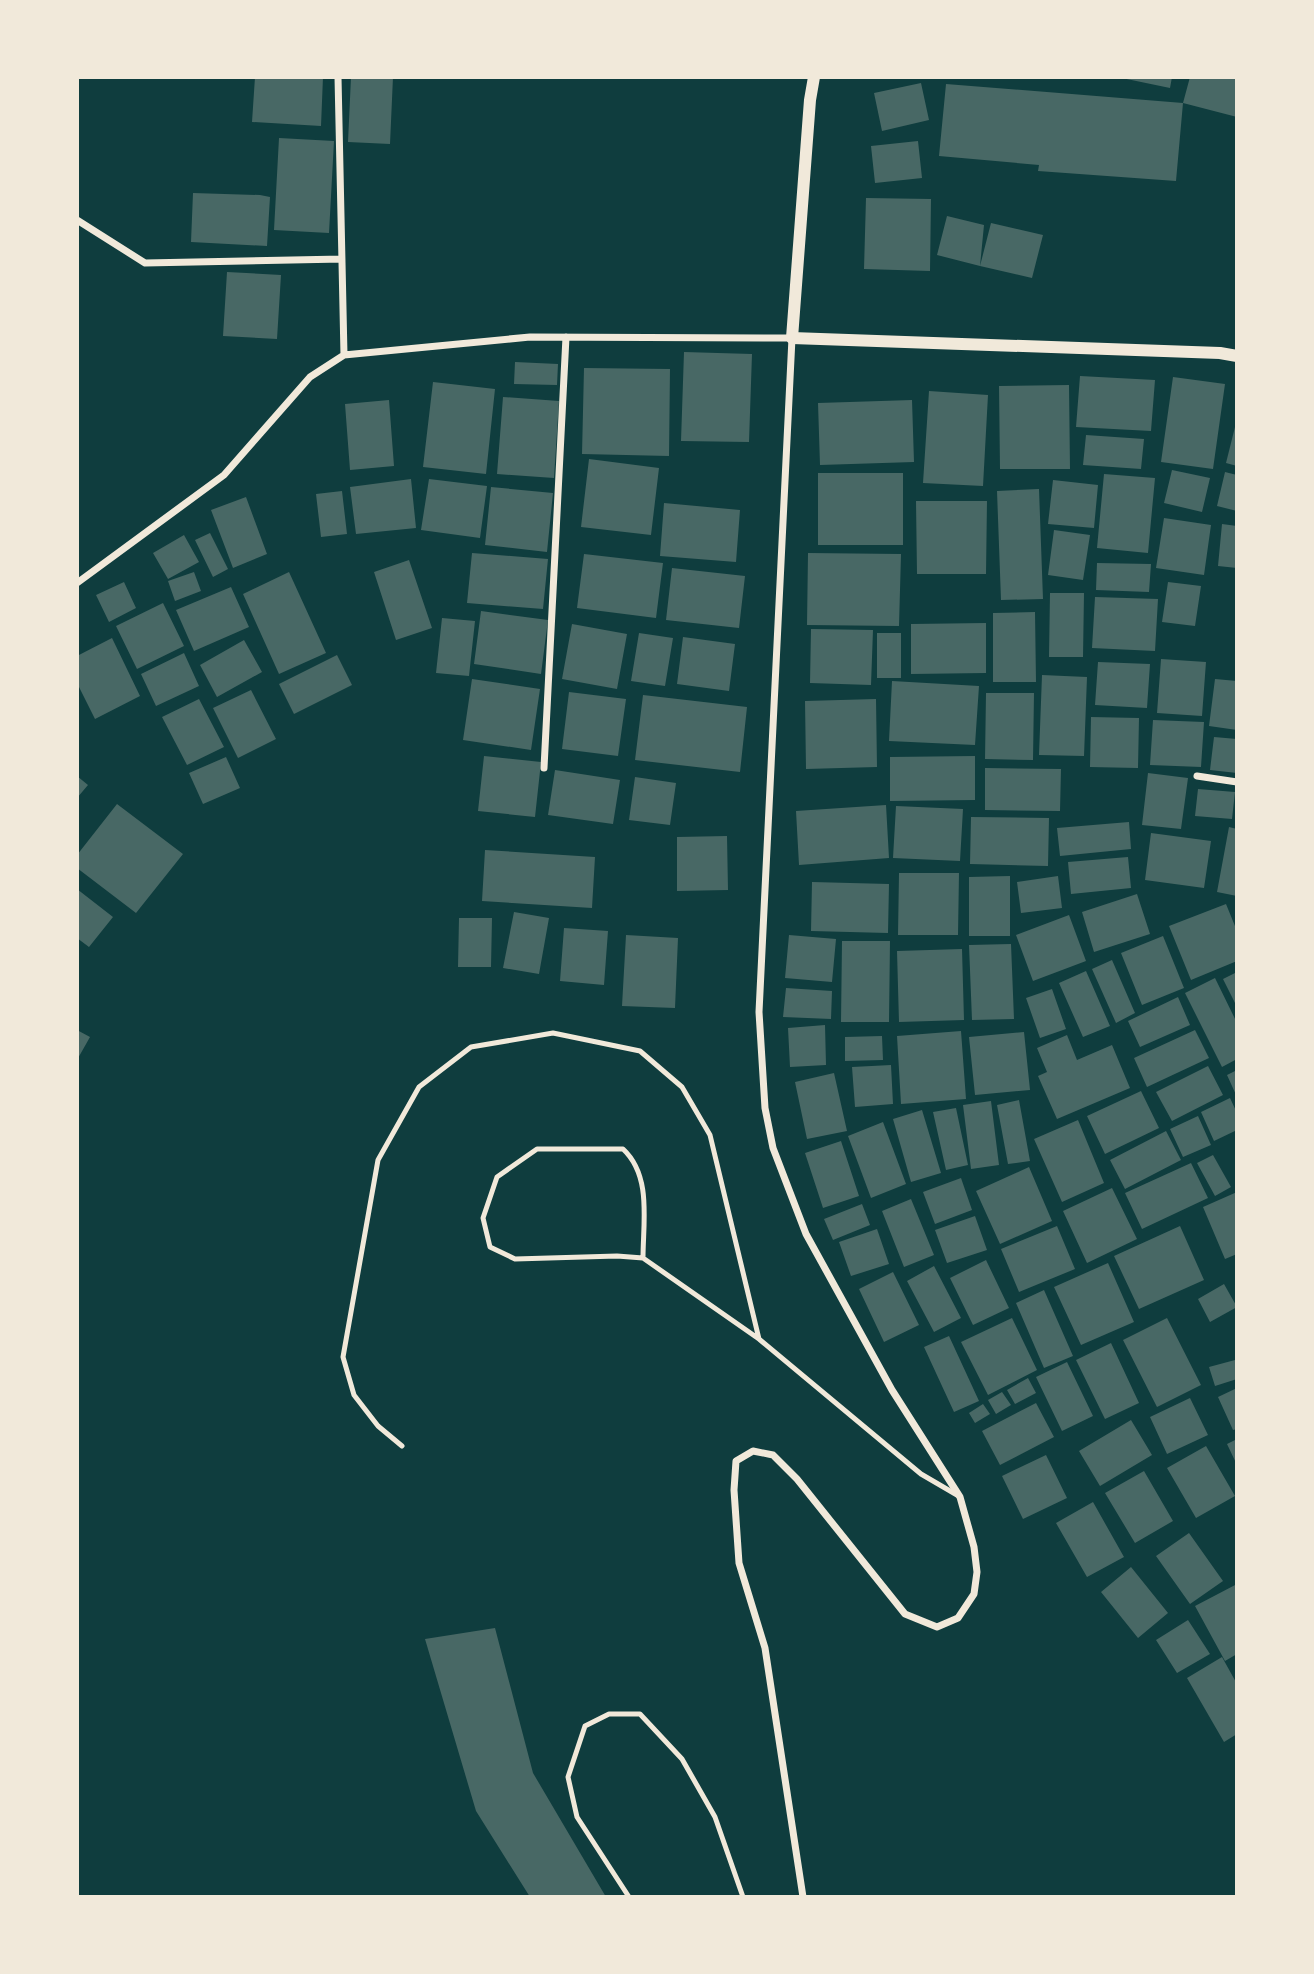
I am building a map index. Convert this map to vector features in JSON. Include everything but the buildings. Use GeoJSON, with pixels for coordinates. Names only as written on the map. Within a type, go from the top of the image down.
{"type":"FeatureCollection","features":[{"type":"Feature","properties":{"kind":"street"},"geometry":{"type":"LineString","coordinates":[[338,77],[344,355]]}},
{"type":"Feature","properties":{"kind":"street"},"geometry":{"type":"LineString","coordinates":[[803,1897],[765,1648],[739,1563],[734,1490],[736,1461],[753,1451],[773,1455],[823,1509],[873,1577],[905,1614],[937,1627],[958,1618],[974,1594],[977,1572],[974,1547],[960,1497],[892,1390],[806,1234],[772,1148],[765,1108],[759,1012],[792,338],[814,77]]}},
{"type":"Feature","properties":{"kind":"street"},"geometry":{"type":"LineString","coordinates":[[77,220],[145,263],[342,259]]}},
{"type":"Feature","properties":{"kind":"street"},"geometry":{"type":"LineString","coordinates":[[77,583],[224,475],[310,377],[344,355],[530,337],[566,337],[792,338],[1220,353],[1237,356]]}},
{"type":"Feature","properties":{"kind":"street"},"geometry":{"type":"LineString","coordinates":[[544,768],[566,337]]}},
{"type":"Feature","properties":{"kind":"street"},"geometry":{"type":"LineString","coordinates":[[1197,776],[1237,782]]}},
{"type":"Feature","properties":{"kind":"lane"},"geometry":{"type":"LineString","coordinates":[[402,1446],[378,1426],[354,1395],[343,1357],[378,1160],[419,1087],[471,1047],[553,1034],[639,1051],[682,1087],[710,1135],[759,1339]]}},
{"type":"Feature","properties":{"kind":"lane"},"geometry":{"type":"LineString","coordinates":[[643,1258],[643,1188],[638,1167],[623,1149],[537,1149],[497,1177],[483,1218],[490,1247],[515,1259],[617,1256],[643,1258],[759,1339],[921,1474],[960,1497]]}},
{"type":"Feature","properties":{"kind":"lane"},"geometry":{"type":"LineString","coordinates":[[629,1897],[577,1817],[568,1777],[585,1726],[610,1714],[639,1714],[682,1759],[715,1817],[743,1897]]}}]}
